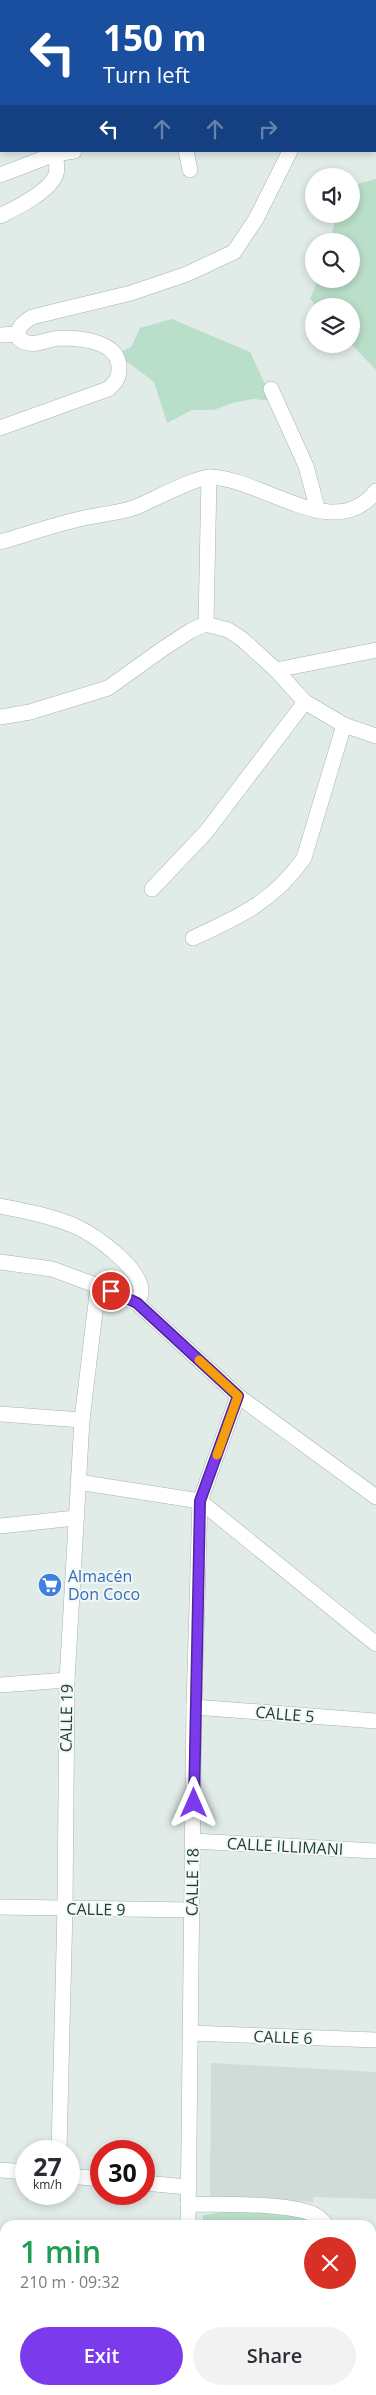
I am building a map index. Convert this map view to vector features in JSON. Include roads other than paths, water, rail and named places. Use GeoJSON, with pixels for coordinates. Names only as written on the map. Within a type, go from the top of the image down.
{"type":"FeatureCollection","features":[{"type":"Feature","properties":{"kind":"street"},"geometry":{"type":"LineString","coordinates":[[0,175],[54,154],[67,152]]}},
{"type":"Feature","properties":{"kind":"street"},"geometry":{"type":"LineString","coordinates":[[186,152],[190,170]]}},
{"type":"Feature","properties":{"kind":"street"},"geometry":{"type":"LineString","coordinates":[[0,428],[108,389],[117,381],[119,371],[116,356],[105,345],[86,340],[59,338],[29,344],[19,339],[18,334],[22,323],[32,317],[131,293],[187,274],[234,252],[256,219],[290,152]]}},
{"type":"Feature","properties":{"kind":"street"},"geometry":{"type":"LineString","coordinates":[[0,216],[17,208],[52,183],[57,166],[54,154]]}},
{"type":"Feature","properties":{"kind":"street"},"geometry":{"type":"LineString","coordinates":[[0,335],[18,334]]}},
{"type":"Feature","properties":{"kind":"street"},"geometry":{"type":"LineString","coordinates":[[271,389],[306,466],[318,511]]}},
{"type":"Feature","properties":{"kind":"street"},"geometry":{"type":"LineString","coordinates":[[206,624],[209,477]]}},
{"type":"Feature","properties":{"kind":"street"},"geometry":{"type":"LineString","coordinates":[[0,542],[83,518],[135,508],[209,477],[231,480],[318,511],[340,512],[356,510],[367,503],[376,491]]}},
{"type":"Feature","properties":{"kind":"street"},"geometry":{"type":"LineString","coordinates":[[0,717],[30,712],[108,688],[164,648],[192,630],[206,624],[228,630],[242,639],[276,670],[305,702],[344,726],[376,736]]}},
{"type":"Feature","properties":{"kind":"street"},"geometry":{"type":"LineString","coordinates":[[276,670],[376,650]]}},
{"type":"Feature","properties":{"kind":"street"},"geometry":{"type":"LineString","coordinates":[[152,889],[206,832],[305,702]]}},
{"type":"Feature","properties":{"kind":"street"},"geometry":{"type":"LineString","coordinates":[[193,938],[245,914],[275,892],[304,858],[344,726]]}},
{"type":"Feature","properties":{"kind":"street"},"geometry":{"type":"LineString","coordinates":[[0,1206],[41,1214],[77,1227],[115,1253],[137,1275],[142,1292],[137,1303]]}},
{"type":"Feature","properties":{"kind":"street"},"geometry":{"type":"LineString","coordinates":[[0,1262],[52,1269],[137,1303],[238,1396],[376,1497]]}},
{"type":"Feature","properties":{"kind":"street","name":"CALLE 19"},"geometry":{"type":"LineString","coordinates":[[59,2140],[67,1680],[82,1420],[98,1286]]}},
{"type":"Feature","properties":{"kind":"street","name":"CALLE 18"},"geometry":{"type":"LineString","coordinates":[[188,2220],[194,1707],[200,1501],[238,1396]]}},
{"type":"Feature","properties":{"kind":"street"},"geometry":{"type":"LineString","coordinates":[[0,1414],[82,1420]]}},
{"type":"Feature","properties":{"kind":"street"},"geometry":{"type":"LineString","coordinates":[[78,1482],[200,1501],[376,1644]]}},
{"type":"Feature","properties":{"kind":"street"},"geometry":{"type":"LineString","coordinates":[[0,1526],[75,1518]]}},
{"type":"Feature","properties":{"kind":"street"},"geometry":{"type":"LineString","coordinates":[[0,1685],[67,1680]]}},
{"type":"Feature","properties":{"kind":"street","name":"CALLE 5"},"geometry":{"type":"LineString","coordinates":[[194,1707],[376,1722]]}},
{"type":"Feature","properties":{"kind":"street","name":"CALLE ILLIMANI"},"geometry":{"type":"LineString","coordinates":[[193,1841],[376,1851]]}},
{"type":"Feature","properties":{"kind":"street","name":"CALLE 9"},"geometry":{"type":"LineString","coordinates":[[0,1907],[191,1910]]}},
{"type":"Feature","properties":{"kind":"street","name":"CALLE 6"},"geometry":{"type":"LineString","coordinates":[[191,2033],[376,2040]]}},
{"type":"Feature","properties":{"kind":"street"},"geometry":{"type":"LineString","coordinates":[[0,2170],[15,2171]]}},
{"type":"Feature","properties":{"kind":"street"},"geometry":{"type":"LineString","coordinates":[[155,2184],[188,2187]]}},
{"type":"Feature","properties":{"kind":"street"},"geometry":{"type":"LineString","coordinates":[[188,2204],[255,2206],[300,2210],[316,2215],[321,2220]]}},
{"type":"Feature","properties":{"kind":"place","name":"Almacén Don Coco"},"geometry":{"type":"Point","coordinates":[50,1585]}}]}
